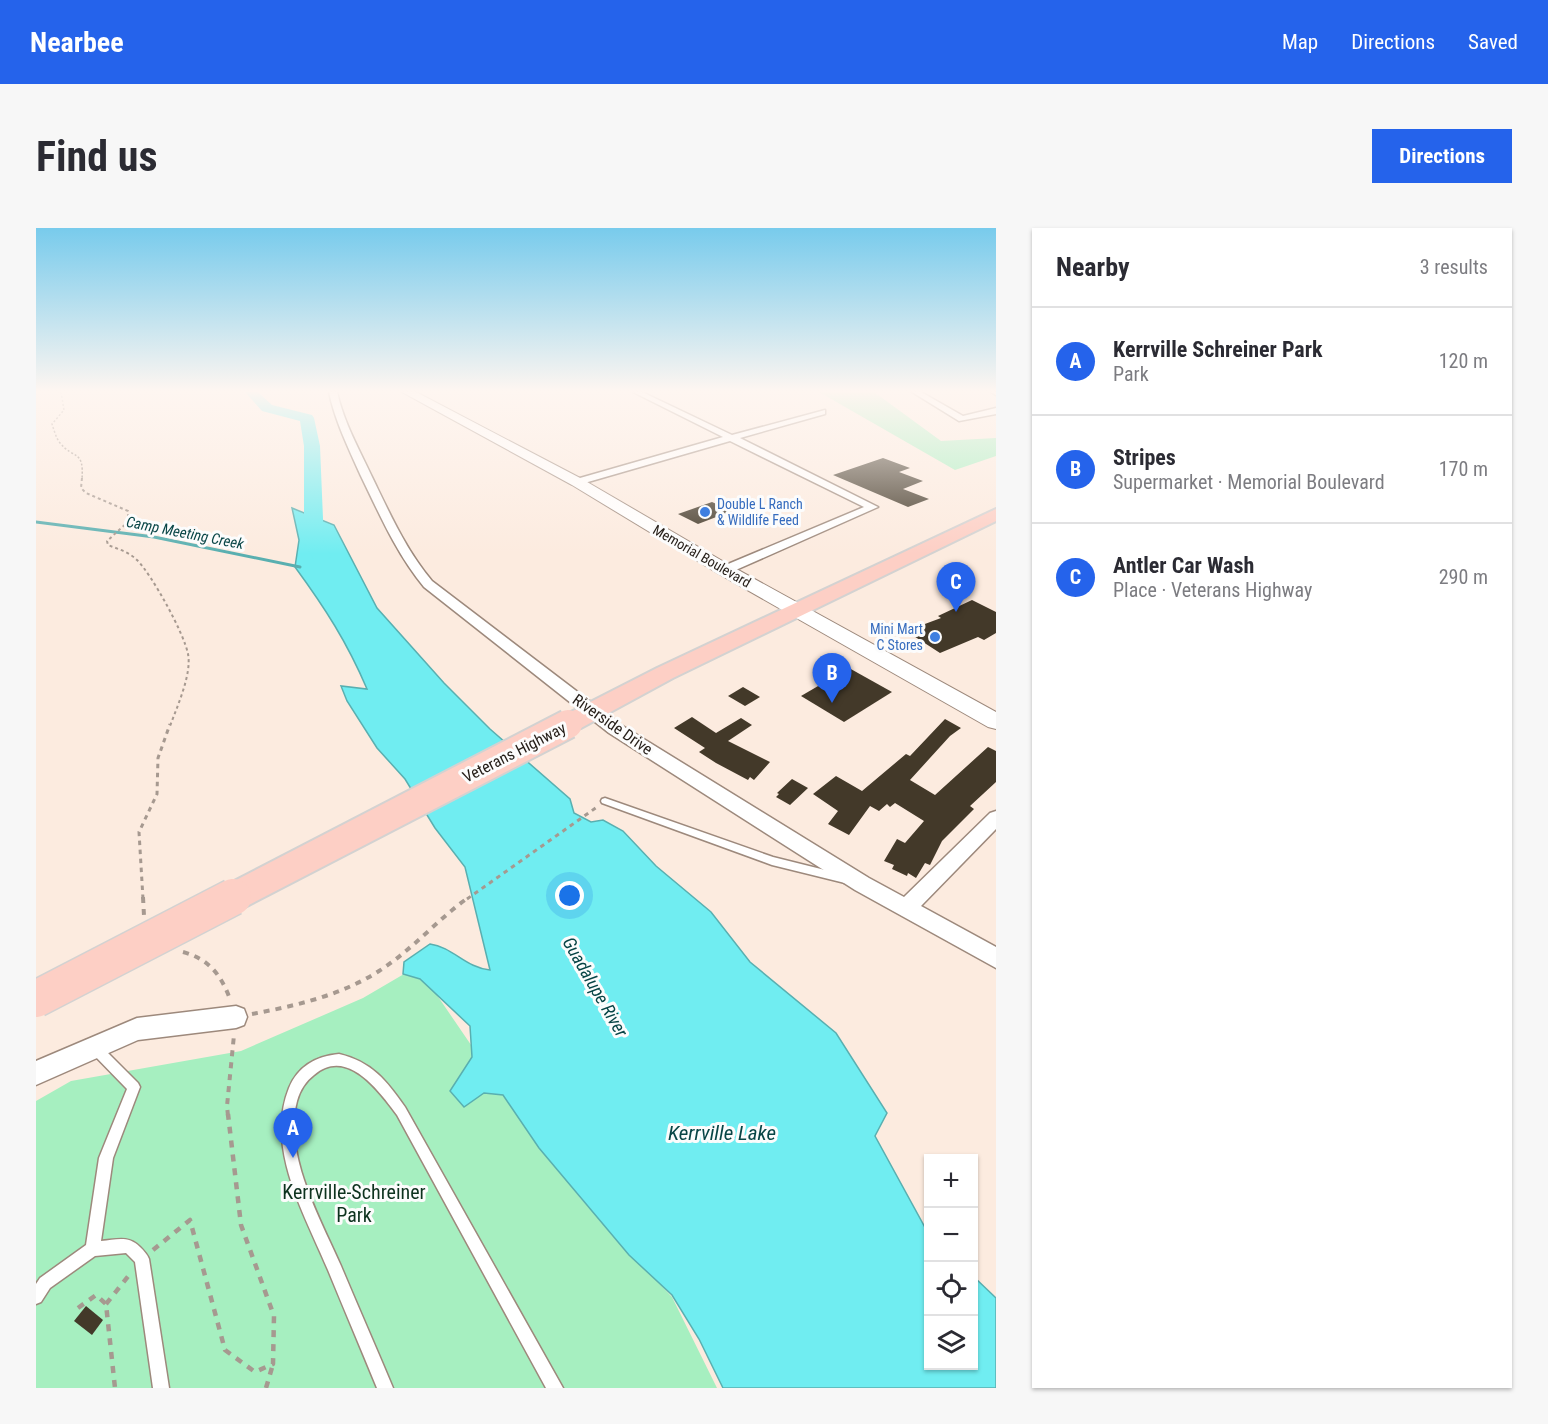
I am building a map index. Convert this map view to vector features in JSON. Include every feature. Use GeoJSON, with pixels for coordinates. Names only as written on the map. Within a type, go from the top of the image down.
{"type":"FeatureCollection","features":[{"type":"Feature","properties":{"kind":"main road","name":"Memorial Boulevard"},"geometry":{"type":"LineString","coordinates":[[510,446],[577,482],[725,570],[996,722]]}},
{"type":"Feature","properties":{"kind":"main road","name":"Veterans Highway"},"geometry":{"type":"LineString","coordinates":[[36,999],[581,716],[796,609],[996,514]]}},
{"type":"Feature","properties":{"kind":"street","name":"Riverside Drive"},"geometry":{"type":"LineString","coordinates":[[353,446],[387,519],[421,577],[581,716],[615,729],[862,884],[996,958]]}},
{"type":"Feature","properties":{"kind":"street"},"geometry":{"type":"LineString","coordinates":[[577,482],[703,446]]}},
{"type":"Feature","properties":{"kind":"street"},"geometry":{"type":"LineString","coordinates":[[725,570],[873,507],[749,446]]}},
{"type":"Feature","properties":{"kind":"street"},"geometry":{"type":"LineString","coordinates":[[906,908],[996,818]]}},
{"type":"Feature","properties":{"kind":"street"},"geometry":{"type":"LineString","coordinates":[[36,1073],[137,1029],[236,1017]]}},
{"type":"Feature","properties":{"kind":"lane"},"geometry":{"type":"LineString","coordinates":[[605,801],[772,861],[862,884]]}},
{"type":"Feature","properties":{"kind":"lane"},"geometry":{"type":"LineString","coordinates":[[93,1249],[106,1158],[134,1087],[95,1047]]}},
{"type":"Feature","properties":{"kind":"lane"},"geometry":{"type":"LineString","coordinates":[[385,1388],[299,1185],[291,1159],[288,1114],[292,1095],[300,1078],[314,1066],[331,1060],[349,1062],[367,1072],[385,1089],[401,1111],[555,1388]]}},
{"type":"Feature","properties":{"kind":"lane"},"geometry":{"type":"LineString","coordinates":[[36,1297],[45,1283],[93,1249],[129,1246],[142,1259],[161,1388]]}},
{"type":"Feature","properties":{"kind":"path"},"geometry":{"type":"LineString","coordinates":[[64,446],[77,455],[82,464],[81,488],[96,500],[120,506],[129,511],[128,522],[107,541]]}},
{"type":"Feature","properties":{"kind":"path"},"geometry":{"type":"LineString","coordinates":[[236,1017],[295,1006],[355,984],[397,958],[455,907],[588,813]]}},
{"type":"Feature","properties":{"kind":"path"},"geometry":{"type":"LineString","coordinates":[[106,1305],[142,1259]]}},
{"type":"Feature","properties":{"kind":"path"},"geometry":{"type":"LineString","coordinates":[[78,1308],[96,1295],[106,1305],[115,1388]]}},
{"type":"Feature","properties":{"kind":"path"},"geometry":{"type":"LineString","coordinates":[[266,1388],[273,1364]]}},
{"type":"Feature","properties":{"kind":"green space"},"geometry":{"type":"Polygon","coordinates":[[[913,446],[996,446],[996,456],[955,470],[913,446]]]}},
{"type":"Feature","properties":{"kind":"green space","name":"Kerrville-Schreiner Park"},"geometry":{"type":"Polygon","coordinates":[[[404,974],[428,982],[521,1118],[581,1199],[672,1297],[717,1388],[36,1388],[36,1101],[71,1081],[241,1051],[363,998],[404,974]]]}},
{"type":"Feature","properties":{"kind":"water","name":"Kerrville Lake"},"geometry":{"type":"Polygon","coordinates":[[[292,508],[334,525],[377,608],[444,683],[490,729],[570,799],[574,813],[591,822],[603,820],[623,831],[656,866],[711,912],[750,962],[836,1033],[887,1113],[875,1136],[924,1226],[924,1370],[978,1370],[978,1281],[996,1298],[996,1388],[723,1388],[699,1339],[672,1295],[629,1255],[539,1148],[503,1095],[484,1093],[464,1107],[450,1091],[472,1057],[470,1026],[420,979],[403,974],[404,962],[430,944],[446,949],[474,966],[490,970],[465,867],[435,828],[405,779],[377,748],[347,701],[341,686],[367,689],[335,626],[295,567],[299,540],[292,508]]]}},
{"type":"Feature","properties":{"kind":"building"},"geometry":{"type":"Polygon","coordinates":[[[883,458],[910,468],[899,472],[923,481],[903,489],[929,499],[908,507],[833,475],[883,458]]]}},
{"type":"Feature","properties":{"kind":"building","name":"Double L Ranch & Wildlife Feed"},"geometry":{"type":"Polygon","coordinates":[[[712,502],[732,511],[698,524],[678,514],[712,502]]]}},
{"type":"Feature","properties":{"kind":"building"},"geometry":{"type":"Polygon","coordinates":[[[972,600],[996,612],[996,633],[984,640],[978,637],[940,653],[906,631],[941,618],[938,616],[972,600]]]}},
{"type":"Feature","properties":{"kind":"building"},"geometry":{"type":"Polygon","coordinates":[[[849,668],[892,692],[844,722],[801,696],[849,668]]]}},
{"type":"Feature","properties":{"kind":"building"},"geometry":{"type":"Polygon","coordinates":[[[743,687],[760,697],[745,706],[728,696],[743,687]]]}},
{"type":"Feature","properties":{"kind":"building"},"geometry":{"type":"Polygon","coordinates":[[[692,717],[716,733],[741,718],[752,725],[728,741],[770,762],[754,780],[750,777],[748,780],[716,763],[699,752],[705,748],[674,728],[692,717]]]}},
{"type":"Feature","properties":{"kind":"building"},"geometry":{"type":"Polygon","coordinates":[[[945,719],[961,728],[950,736],[910,780],[935,795],[988,747],[996,751],[996,782],[970,806],[974,809],[942,841],[930,865],[925,863],[916,878],[908,873],[907,876],[892,869],[894,865],[884,861],[897,839],[905,843],[924,821],[895,803],[890,807],[887,804],[879,811],[870,806],[849,835],[828,824],[838,811],[813,794],[836,776],[862,791],[906,754],[910,756],[945,719]]]}},
{"type":"Feature","properties":{"kind":"building"},"geometry":{"type":"Polygon","coordinates":[[[792,779],[808,788],[790,805],[776,797],[779,794],[777,793],[792,779]]]}},
{"type":"Feature","properties":{"kind":"building"},"geometry":{"type":"Polygon","coordinates":[[[86,1306],[103,1320],[92,1335],[74,1321],[86,1306]]]}},
{"type":"Feature","properties":{"kind":"waterway","name":"Guadalupe River"},"geometry":{"type":"LineString","coordinates":[[312,446],[314,543],[321,556]]}},
{"type":"Feature","properties":{"kind":"waterway","name":"Camp Meeting Creek"},"geometry":{"type":"LineString","coordinates":[[36,522],[154,537],[300,567]]}},
{"type":"Feature","properties":{"kind":"place","name":"Double L Ranch & Wildlife Feed"},"geometry":{"type":"Point","coordinates":[705,512]}},
{"type":"Feature","properties":{"kind":"place","name":"Antler Car Wash"},"geometry":{"type":"Point","coordinates":[956,612]}},
{"type":"Feature","properties":{"kind":"place","name":"Mini Mart C Stores"},"geometry":{"type":"Point","coordinates":[935,637]}},
{"type":"Feature","properties":{"kind":"place","name":"Stripes"},"geometry":{"type":"Point","coordinates":[832,703]}},
{"type":"Feature","properties":{"kind":"place","name":"Kerrville Schreiner Park"},"geometry":{"type":"Point","coordinates":[293,1158]}}]}
